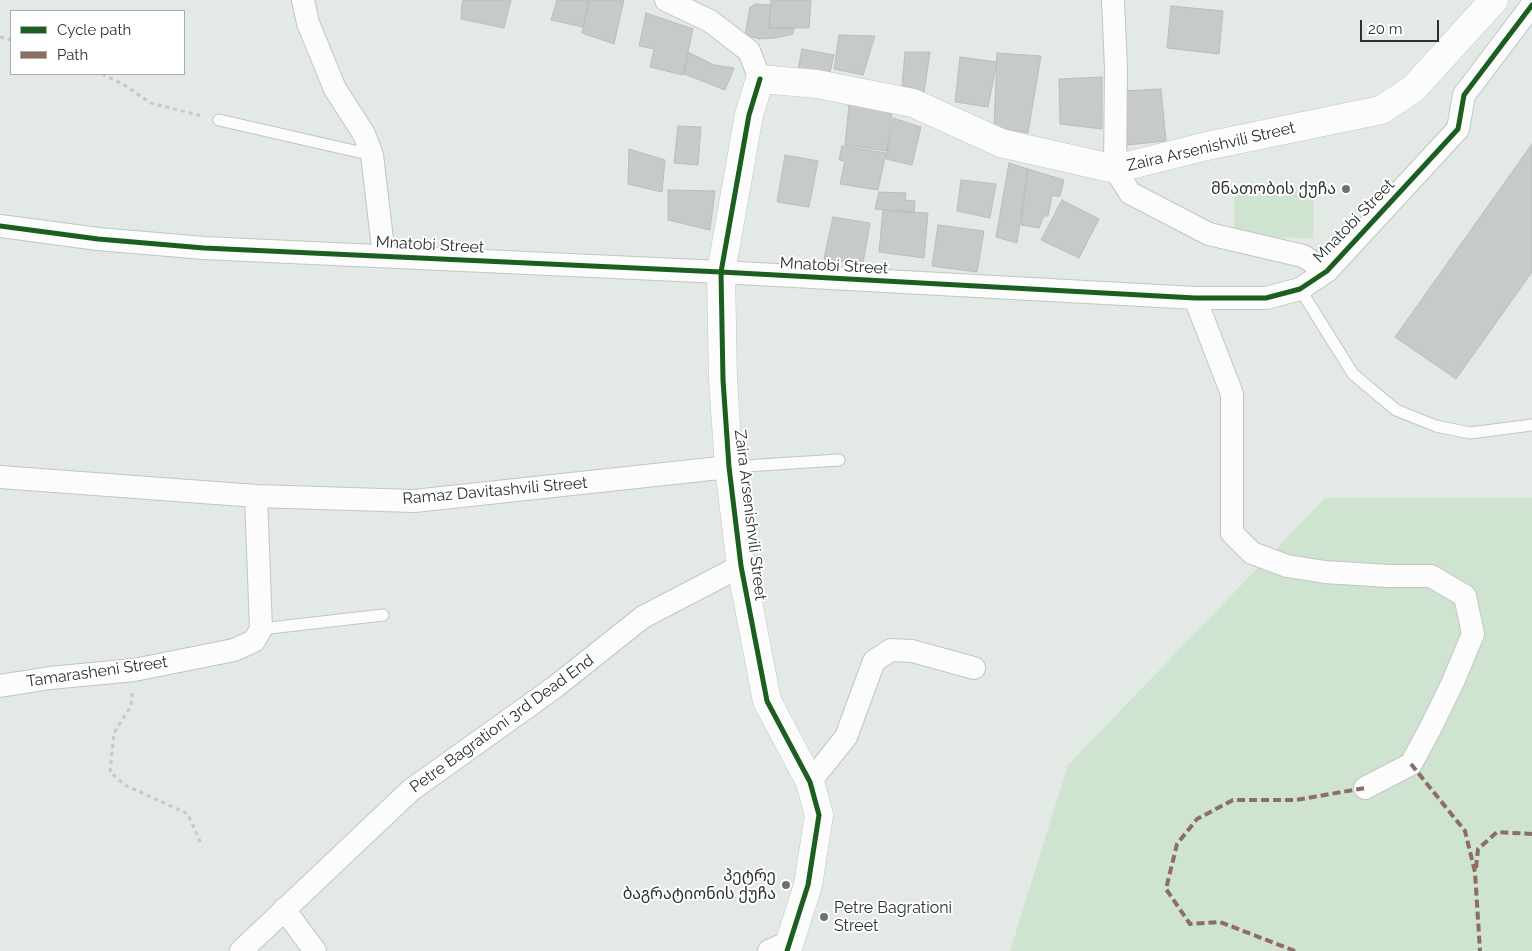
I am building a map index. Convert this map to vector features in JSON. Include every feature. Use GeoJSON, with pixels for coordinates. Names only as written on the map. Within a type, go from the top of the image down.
{"type":"FeatureCollection","features":[{"type":"Feature","properties":{"kind":"street"},"geometry":{"type":"LineString","coordinates":[[302,0],[308,23],[335,89],[364,134],[372,155],[384,256]]}},
{"type":"Feature","properties":{"kind":"street"},"geometry":{"type":"LineString","coordinates":[[666,0],[710,21],[749,51],[760,79]]}},
{"type":"Feature","properties":{"kind":"street"},"geometry":{"type":"LineString","coordinates":[[1113,0],[1116,69],[1115,169],[1130,193],[1209,234],[1303,256],[1327,271]]}},
{"type":"Feature","properties":{"kind":"street","name":"Zaira Arsenishvili Street"},"geometry":{"type":"LineString","coordinates":[[782,948],[808,885],[819,815],[810,782],[767,701],[741,566],[729,467],[723,380],[721,272],[749,115],[760,79],[817,84],[912,103],[1000,143],[1115,169],[1206,146],[1381,110],[1413,89],[1494,0]]}},
{"type":"Feature","properties":{"kind":"street","name":"Mnatobi Street"},"geometry":{"type":"LineString","coordinates":[[0,226],[98,239],[204,248],[721,272],[1195,298],[1266,298],[1300,289],[1327,271],[1458,129],[1464,95],[1530,7]]}},
{"type":"Feature","properties":{"kind":"street"},"geometry":{"type":"LineString","coordinates":[[1195,298],[1232,394],[1232,533],[1252,553],[1287,566],[1334,573],[1430,576],[1465,596],[1473,634],[1453,682],[1430,728],[1411,764],[1365,788]]}},
{"type":"Feature","properties":{"kind":"street","name":"Ramaz Davitashvili Street"},"geometry":{"type":"LineString","coordinates":[[0,477],[256,496],[414,500],[729,467]]}},
{"type":"Feature","properties":{"kind":"street"},"geometry":{"type":"LineString","coordinates":[[256,496],[261,629]]}},
{"type":"Feature","properties":{"kind":"street","name":"Petre Bagrationi 3rd Dead End"},"geometry":{"type":"LineString","coordinates":[[242,951],[411,790],[556,687],[643,617],[741,566]]}},
{"type":"Feature","properties":{"kind":"street","name":"Tamarasheni Street"},"geometry":{"type":"LineString","coordinates":[[0,686],[50,678],[134,670],[234,650],[254,641],[261,629]]}},
{"type":"Feature","properties":{"kind":"street"},"geometry":{"type":"LineString","coordinates":[[810,782],[846,737],[874,662],[891,650],[912,651],[974,668]]}},
{"type":"Feature","properties":{"kind":"street"},"geometry":{"type":"LineString","coordinates":[[284,909],[315,951]]}},
{"type":"Feature","properties":{"kind":"lane"},"geometry":{"type":"LineString","coordinates":[[219,120],[372,155]]}},
{"type":"Feature","properties":{"kind":"lane"},"geometry":{"type":"LineString","coordinates":[[1300,289],[1353,374],[1396,410],[1436,426],[1470,433],[1532,425]]}},
{"type":"Feature","properties":{"kind":"lane","name":"Ramaz Davitashvili Street"},"geometry":{"type":"LineString","coordinates":[[729,467],[839,460]]}},
{"type":"Feature","properties":{"kind":"lane"},"geometry":{"type":"LineString","coordinates":[[261,629],[383,615]]}},
{"type":"Feature","properties":{"kind":"path"},"geometry":{"type":"LineString","coordinates":[[104,75],[123,84],[151,102],[219,120]]}},
{"type":"Feature","properties":{"kind":"path"},"geometry":{"type":"LineString","coordinates":[[134,670],[131,706],[114,733],[110,772],[124,785],[188,814],[202,846]]}},
{"type":"Feature","properties":{"kind":"green space"},"geometry":{"type":"Polygon","coordinates":[[[1235,187],[1314,188],[1313,238],[1234,237],[1235,187]]]}},
{"type":"Feature","properties":{"kind":"green space"},"geometry":{"type":"Polygon","coordinates":[[[1325,498],[1532,498],[1532,951],[1010,951],[1068,765],[1325,498]]]}},
{"type":"Feature","properties":{"kind":"building"},"geometry":{"type":"Polygon","coordinates":[[[463,0],[511,0],[504,28],[461,19],[463,0]]]}},
{"type":"Feature","properties":{"kind":"building"},"geometry":{"type":"Polygon","coordinates":[[[557,0],[589,0],[583,27],[551,20],[557,0]]]}},
{"type":"Feature","properties":{"kind":"building"},"geometry":{"type":"Polygon","coordinates":[[[589,0],[624,0],[614,44],[582,33],[589,0]]]}},
{"type":"Feature","properties":{"kind":"building"},"geometry":{"type":"Polygon","coordinates":[[[771,0],[811,0],[809,28],[769,28],[771,0]]]}},
{"type":"Feature","properties":{"kind":"building"},"geometry":{"type":"Polygon","coordinates":[[[756,4],[771,5],[769,28],[794,28],[793,34],[759,39],[745,35],[750,7],[756,4]]]}},
{"type":"Feature","properties":{"kind":"building"},"geometry":{"type":"Polygon","coordinates":[[[1171,6],[1223,11],[1219,54],[1167,48],[1171,6]]]}},
{"type":"Feature","properties":{"kind":"building"},"geometry":{"type":"Polygon","coordinates":[[[646,13],[693,29],[683,75],[650,67],[654,49],[639,46],[646,13]]]}},
{"type":"Feature","properties":{"kind":"building"},"geometry":{"type":"Polygon","coordinates":[[[839,35],[875,36],[863,75],[834,69],[839,35]]]}},
{"type":"Feature","properties":{"kind":"building"},"geometry":{"type":"Polygon","coordinates":[[[802,49],[834,55],[829,77],[798,69],[802,49]]]}},
{"type":"Feature","properties":{"kind":"building"},"geometry":{"type":"Polygon","coordinates":[[[688,52],[714,65],[734,68],[725,90],[684,74],[688,52]]]}},
{"type":"Feature","properties":{"kind":"building"},"geometry":{"type":"Polygon","coordinates":[[[905,52],[930,52],[924,92],[902,86],[905,52]]]}},
{"type":"Feature","properties":{"kind":"building"},"geometry":{"type":"Polygon","coordinates":[[[997,53],[1041,56],[1028,133],[994,127],[997,53]]]}},
{"type":"Feature","properties":{"kind":"building"},"geometry":{"type":"Polygon","coordinates":[[[960,57],[997,62],[988,107],[955,102],[960,57]]]}},
{"type":"Feature","properties":{"kind":"building"},"geometry":{"type":"Polygon","coordinates":[[[1102,77],[1102,129],[1060,124],[1059,79],[1102,77]]]}},
{"type":"Feature","properties":{"kind":"building"},"geometry":{"type":"Polygon","coordinates":[[[1161,89],[1166,141],[1127,145],[1123,91],[1161,89]]]}},
{"type":"Feature","properties":{"kind":"building"},"geometry":{"type":"Polygon","coordinates":[[[849,105],[892,111],[887,151],[845,145],[849,105]]]}},
{"type":"Feature","properties":{"kind":"building"},"geometry":{"type":"Polygon","coordinates":[[[893,118],[921,127],[912,165],[886,159],[893,118]]]}},
{"type":"Feature","properties":{"kind":"building"},"geometry":{"type":"Polygon","coordinates":[[[678,126],[701,127],[698,165],[674,163],[678,126]]]}},
{"type":"Feature","properties":{"kind":"building"},"geometry":{"type":"Polygon","coordinates":[[[1532,144],[1532,272],[1456,379],[1395,337],[1532,144]]]}},
{"type":"Feature","properties":{"kind":"building"},"geometry":{"type":"Polygon","coordinates":[[[842,146],[886,153],[878,190],[840,184],[845,161],[839,160],[842,146]]]}},
{"type":"Feature","properties":{"kind":"building"},"geometry":{"type":"Polygon","coordinates":[[[629,149],[665,160],[662,192],[628,184],[629,149]]]}},
{"type":"Feature","properties":{"kind":"building"},"geometry":{"type":"Polygon","coordinates":[[[785,155],[818,161],[809,207],[777,202],[785,155]]]}},
{"type":"Feature","properties":{"kind":"building"},"geometry":{"type":"Polygon","coordinates":[[[1009,163],[1028,169],[1017,243],[996,237],[1009,163]]]}},
{"type":"Feature","properties":{"kind":"building"},"geometry":{"type":"Polygon","coordinates":[[[1028,169],[1064,180],[1060,196],[1052,196],[1048,216],[1044,216],[1039,228],[1021,225],[1028,169]]]}},
{"type":"Feature","properties":{"kind":"building"},"geometry":{"type":"Polygon","coordinates":[[[961,180],[996,184],[990,218],[957,211],[961,180]]]}},
{"type":"Feature","properties":{"kind":"building"},"geometry":{"type":"Polygon","coordinates":[[[668,190],[715,191],[710,230],[668,220],[668,190]]]}},
{"type":"Feature","properties":{"kind":"building"},"geometry":{"type":"Polygon","coordinates":[[[879,192],[906,193],[905,200],[915,201],[914,213],[875,209],[879,192]]]}},
{"type":"Feature","properties":{"kind":"building"},"geometry":{"type":"Polygon","coordinates":[[[1062,200],[1099,219],[1079,258],[1041,240],[1062,200]]]}},
{"type":"Feature","properties":{"kind":"building"},"geometry":{"type":"Polygon","coordinates":[[[883,210],[928,213],[924,258],[879,252],[883,210]]]}},
{"type":"Feature","properties":{"kind":"building"},"geometry":{"type":"Polygon","coordinates":[[[833,217],[870,223],[863,264],[824,259],[833,217]]]}},
{"type":"Feature","properties":{"kind":"building"},"geometry":{"type":"Polygon","coordinates":[[[938,225],[984,231],[977,272],[932,266],[938,225]]]}},
{"type":"Feature","properties":{"kind":"marked path"},"geometry":{"type":"LineString","coordinates":[[1411,764],[1465,831],[1475,872],[1480,951]]}},
{"type":"Feature","properties":{"kind":"marked path"},"geometry":{"type":"LineString","coordinates":[[1295,951],[1220,922],[1190,924],[1166,889],[1177,844],[1197,819],[1233,800],[1296,800],[1365,788]]}},
{"type":"Feature","properties":{"kind":"marked path"},"geometry":{"type":"LineString","coordinates":[[1476,868],[1478,849],[1497,832],[1532,834]]}},
{"type":"Feature","properties":{"kind":"cycle path"},"geometry":{"type":"LineString","coordinates":[[0,226],[98,239],[204,248],[721,272],[1195,298],[1266,298],[1300,289],[1327,271],[1458,129],[1464,95],[1532,5]]}},
{"type":"Feature","properties":{"kind":"cycle path"},"geometry":{"type":"LineString","coordinates":[[760,79],[749,115],[721,272],[723,380],[729,467],[741,566],[767,701],[810,782],[819,815],[808,885],[787,951]]}},
{"type":"Feature","properties":{"kind":"place","name":"მნათობის ქუჩა"},"geometry":{"type":"Point","coordinates":[1346,189]}},
{"type":"Feature","properties":{"kind":"place","name":"პეტრე ბაგრატიონის ქუჩა"},"geometry":{"type":"Point","coordinates":[786,885]}},
{"type":"Feature","properties":{"kind":"place","name":"Petre Bagrationi Street"},"geometry":{"type":"Point","coordinates":[824,917]}}]}
